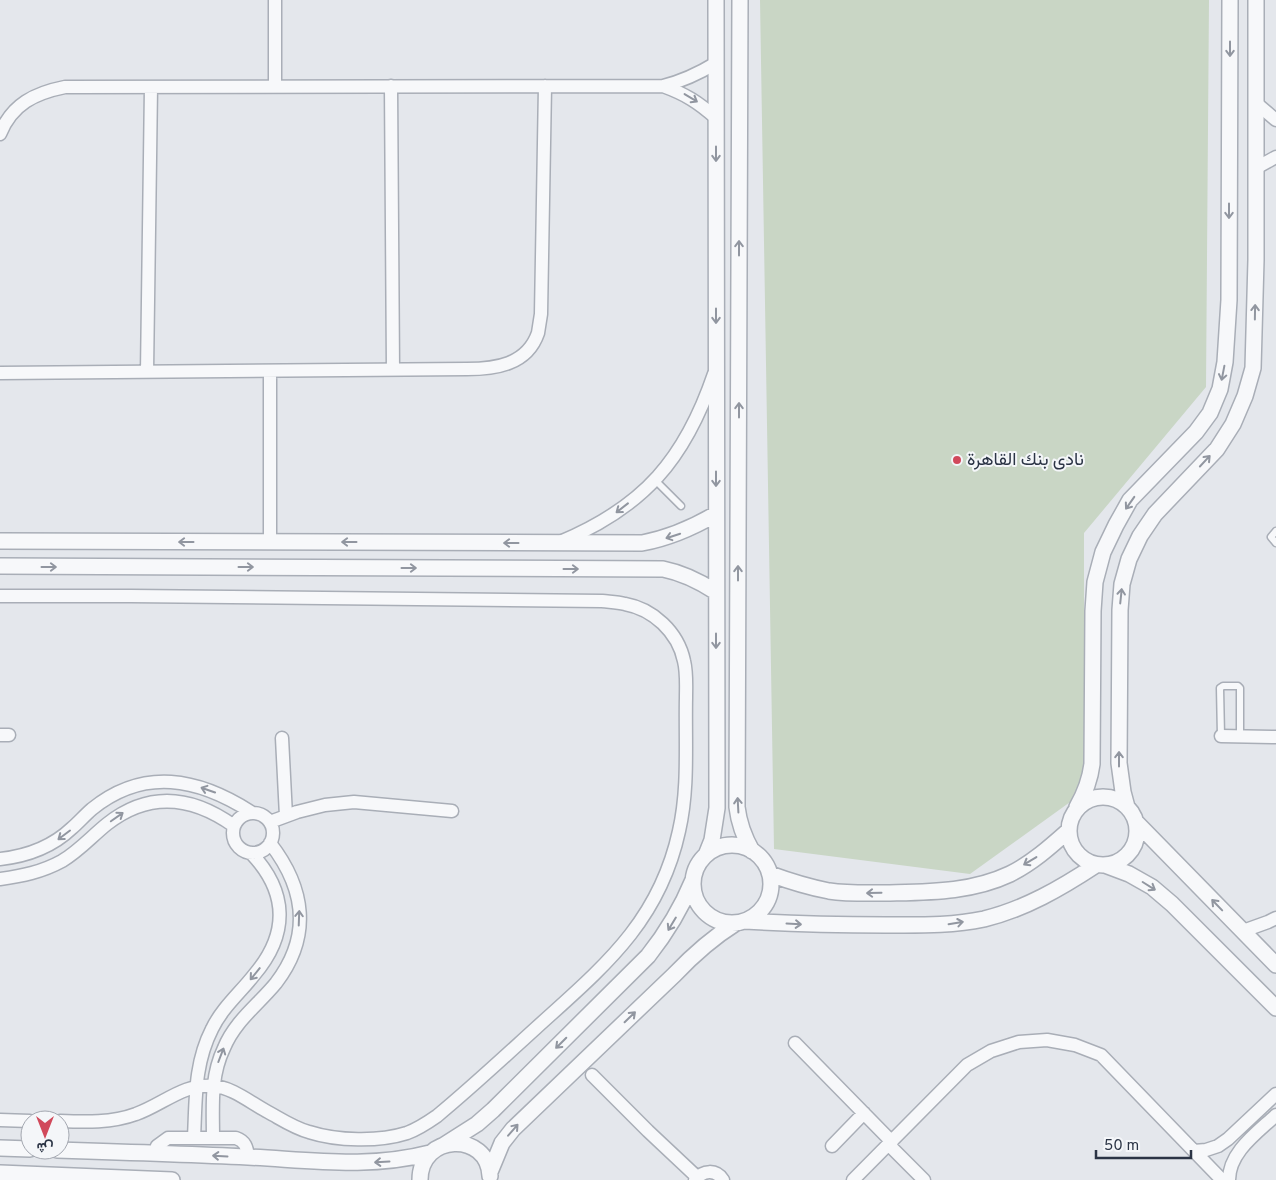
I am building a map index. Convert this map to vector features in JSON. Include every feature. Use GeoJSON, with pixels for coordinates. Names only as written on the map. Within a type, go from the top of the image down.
{"type":"FeatureCollection","features":[{"type":"Feature","properties":{"kind":"street"},"geometry":{"type":"LineString","coordinates":[[275,0],[275,86]]}},
{"type":"Feature","properties":{"kind":"street"},"geometry":{"type":"LineString","coordinates":[[706,855],[712,840],[717,808],[716,0]]}},
{"type":"Feature","properties":{"kind":"street"},"geometry":{"type":"LineString","coordinates":[[740,0],[737,807],[739,823],[744,838],[752,851]]}},
{"type":"Feature","properties":{"kind":"street"},"geometry":{"type":"LineString","coordinates":[[1230,0],[1229,259],[1225,362],[1220,388],[1210,414],[1196,432],[1130,500],[1103,552],[1092,612],[1092,764],[1090,780],[1085,794],[1069,823],[1068,831],[1076,853],[1089,862],[1130,874],[1172,904],[1276,1008]]}},
{"type":"Feature","properties":{"kind":"street"},"geometry":{"type":"LineString","coordinates":[[1256,0],[1256,260],[1253,368],[1245,396],[1233,424],[1217,448],[1155,514],[1140,536],[1129,559],[1122,584],[1120,610],[1119,763],[1120,778],[1127,807],[1136,822],[1276,965]]}},
{"type":"Feature","properties":{"kind":"street"},"geometry":{"type":"LineString","coordinates":[[1230,22],[1256,23]]}},
{"type":"Feature","properties":{"kind":"street"},"geometry":{"type":"LineString","coordinates":[[0,134],[14,110],[29,99],[46,91],[65,87],[663,86],[699,74],[716,63]]}},
{"type":"Feature","properties":{"kind":"street"},"geometry":{"type":"LineString","coordinates":[[391,86],[393,370]]}},
{"type":"Feature","properties":{"kind":"street"},"geometry":{"type":"LineString","coordinates":[[0,373],[489,369],[509,364],[526,352],[537,335],[541,314],[545,86]]}},
{"type":"Feature","properties":{"kind":"street"},"geometry":{"type":"LineString","coordinates":[[663,86],[682,93],[700,104],[716,118]]}},
{"type":"Feature","properties":{"kind":"street"},"geometry":{"type":"LineString","coordinates":[[147,372],[151,87]]}},
{"type":"Feature","properties":{"kind":"street"},"geometry":{"type":"LineString","coordinates":[[1256,103],[1276,120]]}},
{"type":"Feature","properties":{"kind":"street"},"geometry":{"type":"LineString","coordinates":[[1256,168],[1276,157]]}},
{"type":"Feature","properties":{"kind":"street"},"geometry":{"type":"LineString","coordinates":[[1229,259],[1256,260]]}},
{"type":"Feature","properties":{"kind":"street"},"geometry":{"type":"LineString","coordinates":[[555,544],[586,531],[616,514],[655,480],[687,438],[704,404],[716,369]]}},
{"type":"Feature","properties":{"kind":"street"},"geometry":{"type":"LineString","coordinates":[[270,372],[270,542]]}},
{"type":"Feature","properties":{"kind":"street"},"geometry":{"type":"LineString","coordinates":[[0,541],[642,543],[680,534],[716,514]]}},
{"type":"Feature","properties":{"kind":"street"},"geometry":{"type":"LineString","coordinates":[[0,566],[663,569],[681,573],[698,580],[716,592]]}},
{"type":"Feature","properties":{"kind":"street"},"geometry":{"type":"LineString","coordinates":[[0,596],[602,601],[625,604],[646,611],[663,623],[676,640],[684,660],[686,681],[684,805],[672,856],[652,904],[627,940],[604,966],[454,1102],[423,1126],[391,1137],[356,1139],[308,1132],[230,1091],[213,1086],[187,1088],[152,1108],[119,1119],[70,1121]]}},
{"type":"Feature","properties":{"kind":"street"},"geometry":{"type":"LineString","coordinates":[[1221,736],[1276,737]]}},
{"type":"Feature","properties":{"kind":"street"},"geometry":{"type":"LineString","coordinates":[[282,738],[286,816]]}},
{"type":"Feature","properties":{"kind":"street"},"geometry":{"type":"LineString","coordinates":[[0,859],[21,857],[49,846],[71,829],[91,809],[113,794],[138,784],[165,781],[188,784],[210,790],[232,800],[251,812],[265,816],[273,829],[273,836],[265,849],[251,853],[244,851],[234,840],[234,826],[243,815],[251,812]]}},
{"type":"Feature","properties":{"kind":"street"},"geometry":{"type":"LineString","coordinates":[[1078,807],[1093,798],[1102,797],[1120,801],[1127,807]]}},
{"type":"Feature","properties":{"kind":"street"},"geometry":{"type":"LineString","coordinates":[[0,879],[30,874],[62,860],[122,813],[141,804],[161,801],[180,802],[200,807],[218,815],[234,826]]}},
{"type":"Feature","properties":{"kind":"street"},"geometry":{"type":"LineString","coordinates":[[270,822],[325,805],[354,802],[452,811]]}},
{"type":"Feature","properties":{"kind":"street"},"geometry":{"type":"LineString","coordinates":[[693,880],[696,900],[701,908],[716,920],[726,923],[942,925],[984,918],[1026,905],[1063,887],[1100,865],[1121,860],[1133,847],[1136,839],[1136,822]]}},
{"type":"Feature","properties":{"kind":"street"},"geometry":{"type":"LineString","coordinates":[[770,874],[799,885],[830,891],[861,893],[939,892],[975,886],[1009,874],[1040,855],[1068,831]]}},
{"type":"Feature","properties":{"kind":"street"},"geometry":{"type":"LineString","coordinates":[[213,1138],[213,1086],[218,1061],[239,1022],[276,983],[290,961],[297,941],[300,908],[297,893],[283,860],[270,843]]}},
{"type":"Feature","properties":{"kind":"street"},"geometry":{"type":"LineString","coordinates":[[70,1150],[248,1157],[342,1163],[401,1160],[430,1153],[477,1124],[493,1110],[648,956],[666,933],[681,908],[700,862],[706,855],[714,849],[724,846],[738,846],[752,851],[760,857],[770,874],[770,893],[767,902],[754,917],[740,922],[713,938],[692,955],[674,975],[513,1129],[502,1143],[490,1176]]}},
{"type":"Feature","properties":{"kind":"street"},"geometry":{"type":"LineString","coordinates":[[194,1137],[196,1086],[201,1056],[212,1027],[256,974],[270,954],[277,936],[280,918],[273,882],[263,866],[251,853]]}},
{"type":"Feature","properties":{"kind":"street"},"geometry":{"type":"LineString","coordinates":[[1243,931],[1276,918]]}},
{"type":"Feature","properties":{"kind":"street"},"geometry":{"type":"LineString","coordinates":[[854,1180],[967,1065],[992,1051],[1019,1042],[1047,1040],[1075,1044],[1101,1055],[1222,1180]]}},
{"type":"Feature","properties":{"kind":"street"},"geometry":{"type":"LineString","coordinates":[[795,1043],[864,1113],[924,1180]]}},
{"type":"Feature","properties":{"kind":"street"},"geometry":{"type":"LineString","coordinates":[[592,1075],[696,1178],[707,1172],[712,1172],[724,1180]]}},
{"type":"Feature","properties":{"kind":"street"},"geometry":{"type":"LineString","coordinates":[[1194,1151],[1218,1146],[1276,1094]]}},
{"type":"Feature","properties":{"kind":"street"},"geometry":{"type":"LineString","coordinates":[[832,1146],[864,1113]]}},
{"type":"Feature","properties":{"kind":"street"},"geometry":{"type":"LineString","coordinates":[[1253,1115],[1264,1126]]}},
{"type":"Feature","properties":{"kind":"street"},"geometry":{"type":"LineString","coordinates":[[1229,1180],[1232,1162],[1238,1151],[1276,1115]]}},
{"type":"Feature","properties":{"kind":"street"},"geometry":{"type":"LineString","coordinates":[[0,1120],[20,1121]]}},
{"type":"Feature","properties":{"kind":"street"},"geometry":{"type":"LineString","coordinates":[[155,1153],[157,1146],[168,1138],[236,1138],[246,1144],[248,1157]]}},
{"type":"Feature","properties":{"kind":"street"},"geometry":{"type":"LineString","coordinates":[[444,1145],[461,1143],[477,1150],[488,1164],[490,1176]]}},
{"type":"Feature","properties":{"kind":"street"},"geometry":{"type":"LineString","coordinates":[[0,1148],[20,1149]]}},
{"type":"Feature","properties":{"kind":"street"},"geometry":{"type":"LineString","coordinates":[[420,1180],[422,1166],[430,1153]]}},
{"type":"Feature","properties":{"kind":"street"},"geometry":{"type":"LineString","coordinates":[[0,1173],[172,1180]]}},
{"type":"Feature","properties":{"kind":"lane"},"geometry":{"type":"LineString","coordinates":[[655,480],[681,506]]}},
{"type":"Feature","properties":{"kind":"lane"},"geometry":{"type":"LineString","coordinates":[[1276,531],[1271,537],[1276,543]]}},
{"type":"Feature","properties":{"kind":"lane"},"geometry":{"type":"LineString","coordinates":[[1221,736],[1220,688],[1223,686],[1238,686],[1240,688],[1240,736]]}},
{"type":"Feature","properties":{"kind":"green space","name":"نادى بنك القاهرة"},"geometry":{"type":"Polygon","coordinates":[[[760,0],[1209,0],[1206,387],[1084,533],[1084,792],[970,874],[774,849],[760,0]]]}},
{"type":"Feature","properties":{"kind":"place","name":"نادى بنك القاهرة"},"geometry":{"type":"Point","coordinates":[957,460]}}]}
